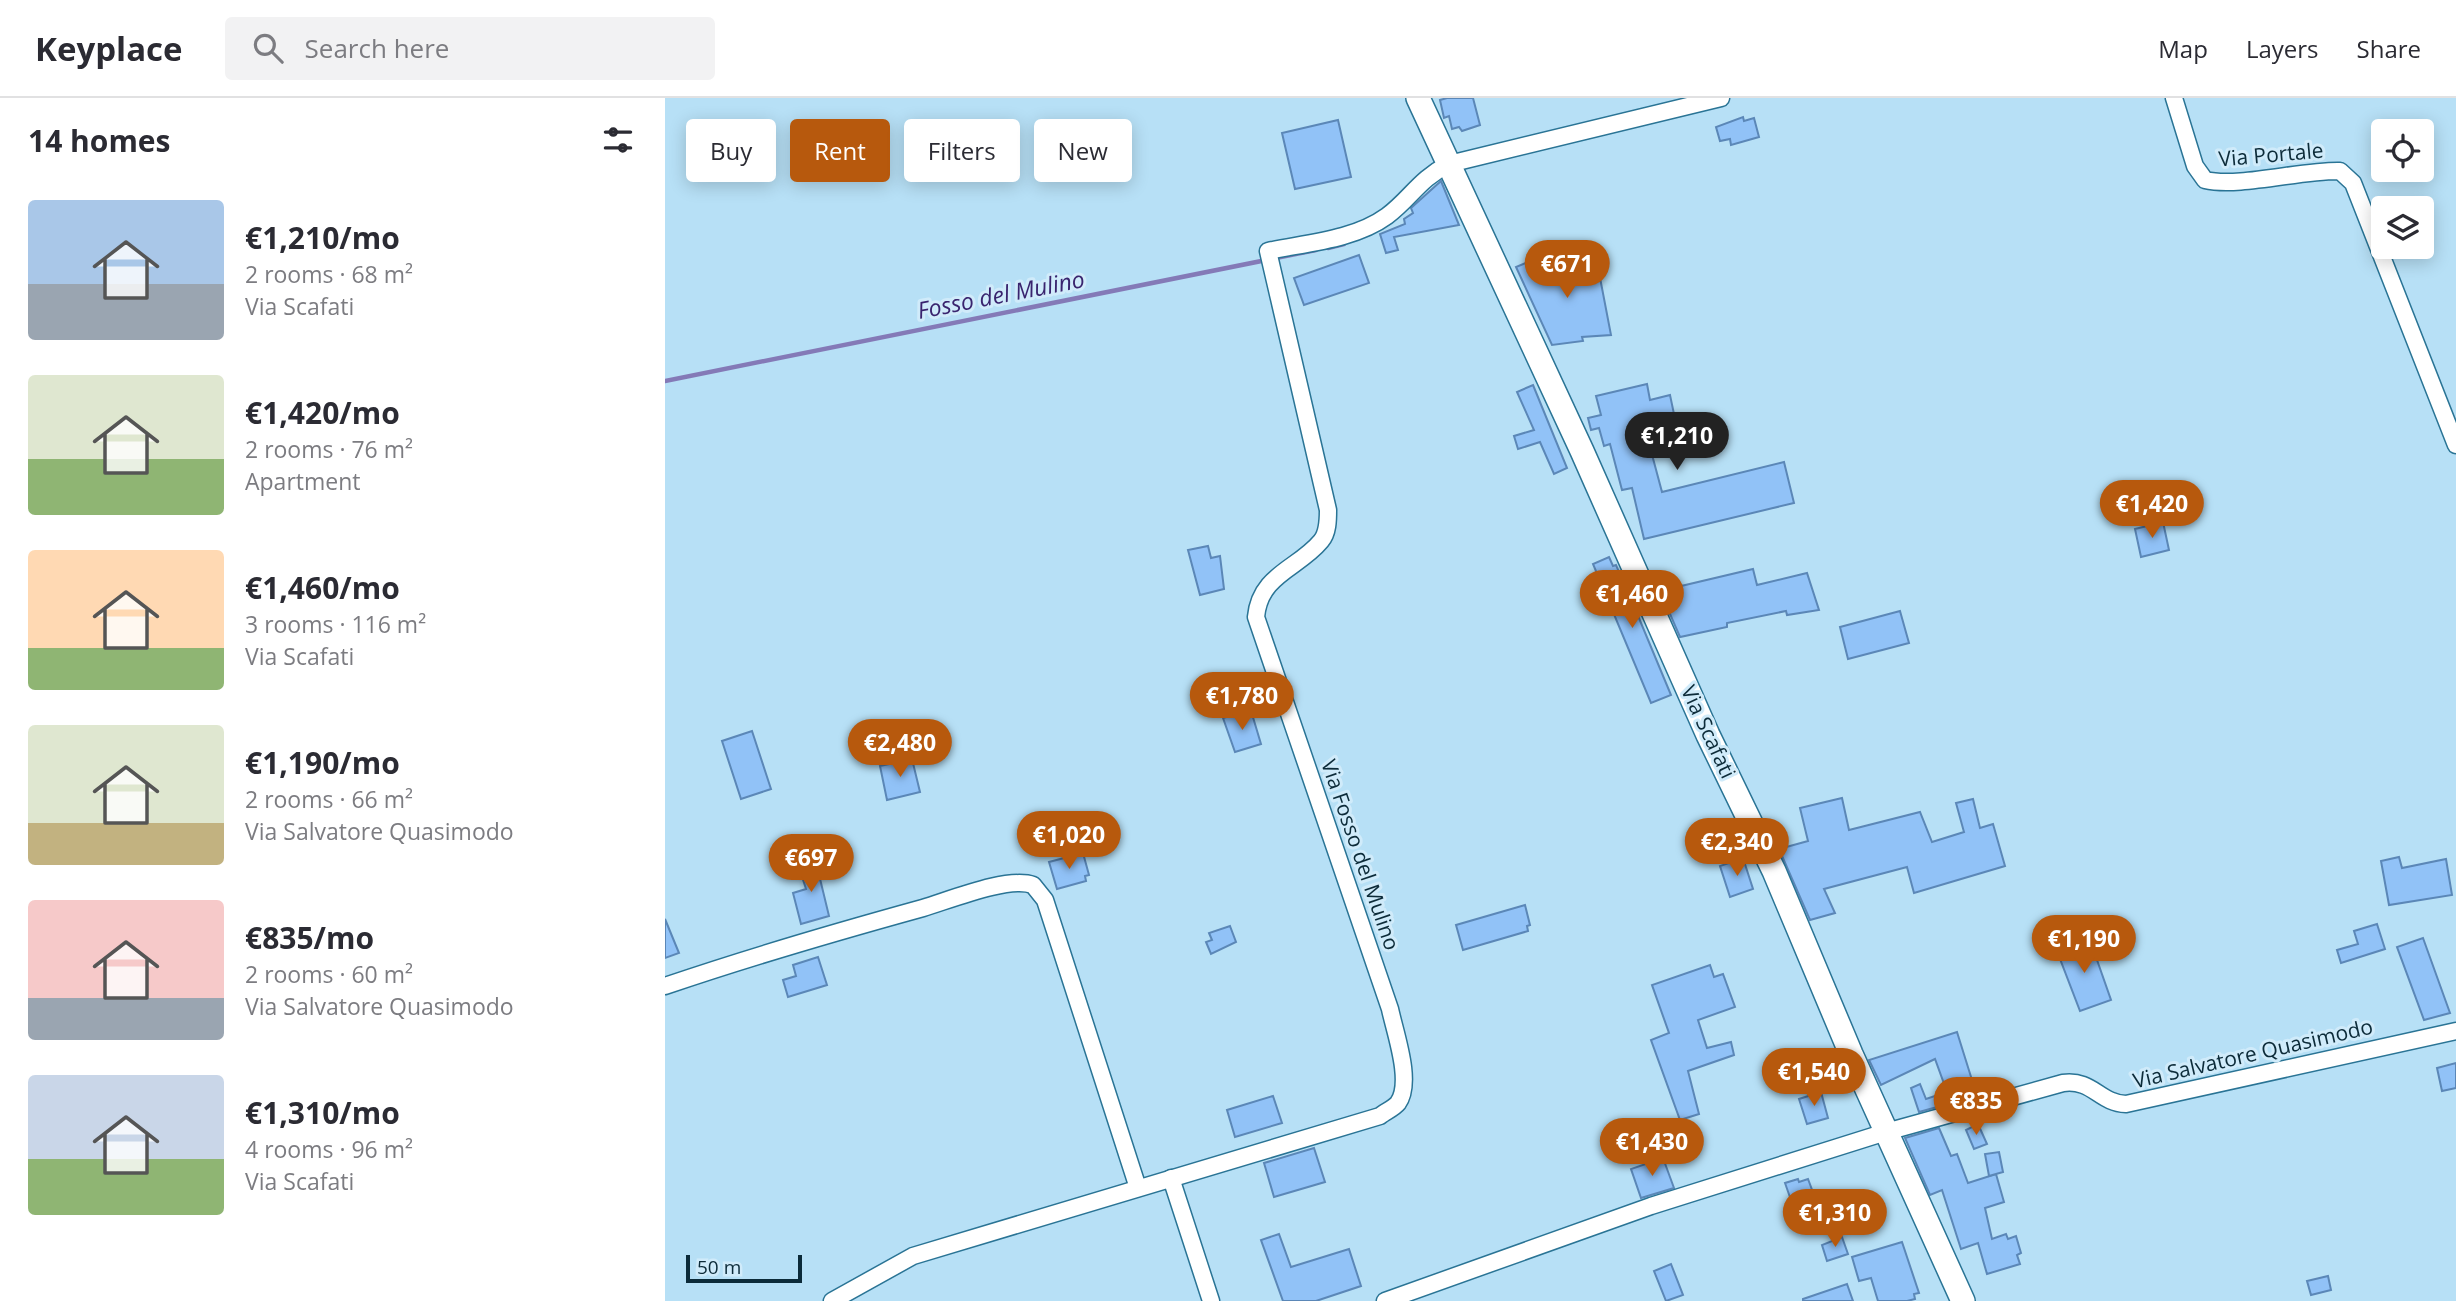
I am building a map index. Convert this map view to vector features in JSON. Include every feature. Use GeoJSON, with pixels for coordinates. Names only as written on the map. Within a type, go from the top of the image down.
{"type":"FeatureCollection","features":[{"type":"Feature","properties":{"kind":"street","name":"Via Scafati"},"geometry":{"type":"LineString","coordinates":[[1418,98],[1708,735],[1774,871],[1886,1132],[1963,1301]]}},
{"type":"Feature","properties":{"kind":"street","name":"Via Fosso del Mulino"},"geometry":{"type":"LineString","coordinates":[[832,1301],[913,1256],[1380,1116],[1397,1104],[1403,1093],[1404,1070],[1390,1009],[1256,617],[1258,600],[1267,586],[1322,540],[1328,526],[1328,510],[1268,251],[1353,233],[1387,216],[1430,174],[1449,164],[1721,98]]}},
{"type":"Feature","properties":{"kind":"street","name":"Via Portale"},"geometry":{"type":"LineString","coordinates":[[2175,98],[2195,166],[2205,180],[2224,182],[2340,171],[2353,183],[2456,445]]}},
{"type":"Feature","properties":{"kind":"street"},"geometry":{"type":"LineString","coordinates":[[665,986],[764,952],[983,891],[1015,883],[1033,885],[1045,900],[1138,1188]]}},
{"type":"Feature","properties":{"kind":"street","name":"Via Salvatore Quasimodo"},"geometry":{"type":"LineString","coordinates":[[1385,1301],[1638,1211],[1886,1132],[2063,1083],[2086,1084],[2105,1099],[2126,1104],[2456,1031]]}},
{"type":"Feature","properties":{"kind":"street"},"geometry":{"type":"LineString","coordinates":[[1171,1178],[1211,1301]]}},
{"type":"Feature","properties":{"kind":"building"},"geometry":{"type":"Polygon","coordinates":[[[1473,98],[1480,125],[1462,131],[1459,127],[1452,129],[1449,116],[1444,118],[1440,100],[1473,98]]]}},
{"type":"Feature","properties":{"kind":"building"},"geometry":{"type":"Polygon","coordinates":[[[1743,117],[1744,121],[1754,118],[1759,137],[1731,145],[1730,139],[1720,141],[1716,127],[1743,117]]]}},
{"type":"Feature","properties":{"kind":"building"},"geometry":{"type":"Polygon","coordinates":[[[1338,120],[1351,177],[1295,189],[1282,133],[1338,120]]]}},
{"type":"Feature","properties":{"kind":"building"},"geometry":{"type":"Polygon","coordinates":[[[1441,181],[1459,225],[1394,237],[1398,250],[1386,253],[1380,234],[1405,224],[1404,219],[1413,213],[1411,208],[1441,181]]]}},
{"type":"Feature","properties":{"kind":"building"},"geometry":{"type":"Polygon","coordinates":[[[1359,255],[1369,283],[1304,305],[1294,278],[1359,255]]]}},
{"type":"Feature","properties":{"kind":"building"},"geometry":{"type":"Polygon","coordinates":[[[1543,256],[1545,270],[1597,262],[1611,335],[1582,337],[1583,341],[1552,345],[1516,267],[1543,256]]]}},
{"type":"Feature","properties":{"kind":"building"},"geometry":{"type":"Polygon","coordinates":[[[1647,384],[1650,400],[1670,395],[1674,414],[1643,421],[1662,492],[1784,462],[1794,503],[1644,539],[1632,488],[1622,490],[1610,444],[1604,446],[1599,428],[1591,430],[1588,418],[1601,415],[1596,396],[1647,384]]]}},
{"type":"Feature","properties":{"kind":"building"},"geometry":{"type":"Polygon","coordinates":[[[1533,385],[1567,468],[1554,474],[1540,442],[1518,449],[1514,436],[1534,430],[1517,392],[1533,385]]]}},
{"type":"Feature","properties":{"kind":"building"},"geometry":{"type":"Polygon","coordinates":[[[2163,522],[2169,550],[2141,557],[2135,529],[2163,522]]]}},
{"type":"Feature","properties":{"kind":"building"},"geometry":{"type":"Polygon","coordinates":[[[1208,546],[1211,558],[1220,556],[1224,589],[1200,595],[1188,550],[1208,546]]]}},
{"type":"Feature","properties":{"kind":"building"},"geometry":{"type":"Polygon","coordinates":[[[1609,557],[1613,566],[1616,565],[1671,695],[1651,703],[1593,564],[1609,557]]]}},
{"type":"Feature","properties":{"kind":"building"},"geometry":{"type":"Polygon","coordinates":[[[1753,569],[1757,585],[1807,573],[1819,610],[1787,615],[1786,611],[1727,623],[1727,627],[1680,637],[1660,591],[1753,569]]]}},
{"type":"Feature","properties":{"kind":"building"},"geometry":{"type":"Polygon","coordinates":[[[1900,611],[1909,643],[1848,659],[1840,627],[1900,611]]]}},
{"type":"Feature","properties":{"kind":"building"},"geometry":{"type":"Polygon","coordinates":[[[1240,713],[1241,717],[1252,714],[1261,744],[1235,752],[1223,718],[1240,713]]]}},
{"type":"Feature","properties":{"kind":"building"},"geometry":{"type":"Polygon","coordinates":[[[752,731],[771,789],[741,799],[722,741],[752,731]]]}},
{"type":"Feature","properties":{"kind":"building"},"geometry":{"type":"Polygon","coordinates":[[[912,759],[920,792],[887,800],[880,766],[912,759]]]}},
{"type":"Feature","properties":{"kind":"building"},"geometry":{"type":"Polygon","coordinates":[[[1842,798],[1849,830],[1920,812],[1932,842],[1964,832],[1956,803],[1973,799],[1980,828],[1993,824],[2005,866],[1914,893],[1907,867],[1824,889],[1835,913],[1810,920],[1779,849],[1808,841],[1800,808],[1842,798]]]}},
{"type":"Feature","properties":{"kind":"building"},"geometry":{"type":"Polygon","coordinates":[[[1728,826],[1732,837],[1711,846],[1706,835],[1728,826]]]}},
{"type":"Feature","properties":{"kind":"building"},"geometry":{"type":"Polygon","coordinates":[[[1083,853],[1089,875],[1085,876],[1086,881],[1057,889],[1049,862],[1083,853]]]}},
{"type":"Feature","properties":{"kind":"building"},"geometry":{"type":"Polygon","coordinates":[[[2399,857],[2402,868],[2446,859],[2452,895],[2389,905],[2381,861],[2399,857]]]}},
{"type":"Feature","properties":{"kind":"building"},"geometry":{"type":"Polygon","coordinates":[[[815,858],[829,916],[801,924],[793,893],[806,889],[798,864],[815,858]]]}},
{"type":"Feature","properties":{"kind":"building"},"geometry":{"type":"Polygon","coordinates":[[[1743,858],[1753,889],[1730,897],[1720,866],[1743,858]]]}},
{"type":"Feature","properties":{"kind":"building"},"geometry":{"type":"Polygon","coordinates":[[[1525,905],[1530,925],[1527,926],[1528,931],[1463,950],[1456,925],[1525,905]]]}},
{"type":"Feature","properties":{"kind":"building"},"geometry":{"type":"Polygon","coordinates":[[[665,919],[679,953],[665,958],[665,919]]]}},
{"type":"Feature","properties":{"kind":"building"},"geometry":{"type":"Polygon","coordinates":[[[2377,924],[2385,949],[2341,963],[2337,950],[2358,944],[2354,931],[2377,924]]]}},
{"type":"Feature","properties":{"kind":"building"},"geometry":{"type":"Polygon","coordinates":[[[1230,926],[1236,942],[1211,954],[1206,942],[1212,940],[1209,933],[1230,926]]]}},
{"type":"Feature","properties":{"kind":"building"},"geometry":{"type":"Polygon","coordinates":[[[2423,938],[2450,1013],[2424,1020],[2397,947],[2423,938]]]}},
{"type":"Feature","properties":{"kind":"building"},"geometry":{"type":"Polygon","coordinates":[[[2090,940],[2111,1000],[2080,1011],[2057,951],[2090,940]]]}},
{"type":"Feature","properties":{"kind":"building"},"geometry":{"type":"Polygon","coordinates":[[[818,957],[827,985],[788,997],[783,980],[796,976],[793,965],[818,957]]]}},
{"type":"Feature","properties":{"kind":"building"},"geometry":{"type":"Polygon","coordinates":[[[1710,965],[1714,977],[1723,974],[1735,1007],[1698,1020],[1707,1048],[1731,1042],[1734,1055],[1688,1071],[1699,1114],[1680,1120],[1651,1040],[1669,1033],[1652,985],[1710,965]]]}},
{"type":"Feature","properties":{"kind":"building"},"geometry":{"type":"Polygon","coordinates":[[[1957,1032],[1977,1096],[1919,1112],[1911,1088],[1920,1084],[1926,1099],[1947,1092],[1935,1059],[1881,1085],[1869,1060],[1957,1032]]]}},
{"type":"Feature","properties":{"kind":"building"},"geometry":{"type":"Polygon","coordinates":[[[2456,1063],[2456,1088],[2442,1091],[2437,1068],[2456,1063]]]}},
{"type":"Feature","properties":{"kind":"building"},"geometry":{"type":"Polygon","coordinates":[[[1821,1092],[1828,1118],[1807,1124],[1799,1099],[1821,1092]]]}},
{"type":"Feature","properties":{"kind":"building"},"geometry":{"type":"Polygon","coordinates":[[[1273,1096],[1282,1123],[1235,1137],[1227,1110],[1273,1096]]]}},
{"type":"Feature","properties":{"kind":"building"},"geometry":{"type":"Polygon","coordinates":[[[1978,1124],[1987,1144],[1974,1149],[1966,1130],[1978,1124]]]}},
{"type":"Feature","properties":{"kind":"building"},"geometry":{"type":"Polygon","coordinates":[[[1939,1128],[1951,1156],[1957,1154],[1968,1183],[1996,1174],[2004,1202],[1985,1208],[1992,1239],[2006,1234],[2008,1239],[2016,1236],[2021,1253],[2017,1255],[2020,1264],[1987,1274],[1978,1243],[1961,1249],[1942,1190],[1930,1195],[1905,1138],[1939,1128]]]}},
{"type":"Feature","properties":{"kind":"building"},"geometry":{"type":"Polygon","coordinates":[[[1314,1148],[1325,1182],[1274,1197],[1264,1163],[1314,1148]]]}},
{"type":"Feature","properties":{"kind":"building"},"geometry":{"type":"Polygon","coordinates":[[[1999,1152],[2003,1172],[1989,1176],[1985,1154],[1999,1152]]]}},
{"type":"Feature","properties":{"kind":"building"},"geometry":{"type":"Polygon","coordinates":[[[1663,1158],[1674,1188],[1641,1198],[1631,1169],[1663,1158]]]}},
{"type":"Feature","properties":{"kind":"building"},"geometry":{"type":"Polygon","coordinates":[[[1798,1179],[1799,1182],[1808,1179],[1821,1214],[1799,1223],[1785,1183],[1798,1179]]]}},
{"type":"Feature","properties":{"kind":"building"},"geometry":{"type":"Polygon","coordinates":[[[1279,1234],[1291,1267],[1349,1249],[1361,1286],[1316,1301],[1283,1301],[1261,1240],[1279,1234]]]}},
{"type":"Feature","properties":{"kind":"building"},"geometry":{"type":"Polygon","coordinates":[[[1842,1237],[1848,1254],[1827,1261],[1822,1245],[1842,1237]]]}},
{"type":"Feature","properties":{"kind":"building"},"geometry":{"type":"Polygon","coordinates":[[[1902,1242],[1919,1293],[1914,1294],[1915,1299],[1907,1301],[1878,1301],[1871,1278],[1859,1281],[1852,1257],[1902,1242]]]}},
{"type":"Feature","properties":{"kind":"building"},"geometry":{"type":"Polygon","coordinates":[[[1671,1264],[1683,1295],[1666,1301],[1654,1271],[1671,1264]]]}},
{"type":"Feature","properties":{"kind":"building"},"geometry":{"type":"Polygon","coordinates":[[[2328,1276],[2331,1290],[2311,1295],[2307,1281],[2328,1276]]]}},
{"type":"Feature","properties":{"kind":"building"},"geometry":{"type":"Polygon","coordinates":[[[1847,1284],[1853,1301],[1803,1301],[1803,1299],[1847,1284]]]}},
{"type":"Feature","properties":{"kind":"waterway","name":"Fosso del Mulino"},"geometry":{"type":"LineString","coordinates":[[1328,248],[1344,244]]}},
{"type":"Feature","properties":{"kind":"waterway","name":"Fosso del Mulino"},"geometry":{"type":"LineString","coordinates":[[665,381],[1316,250]]}}]}
